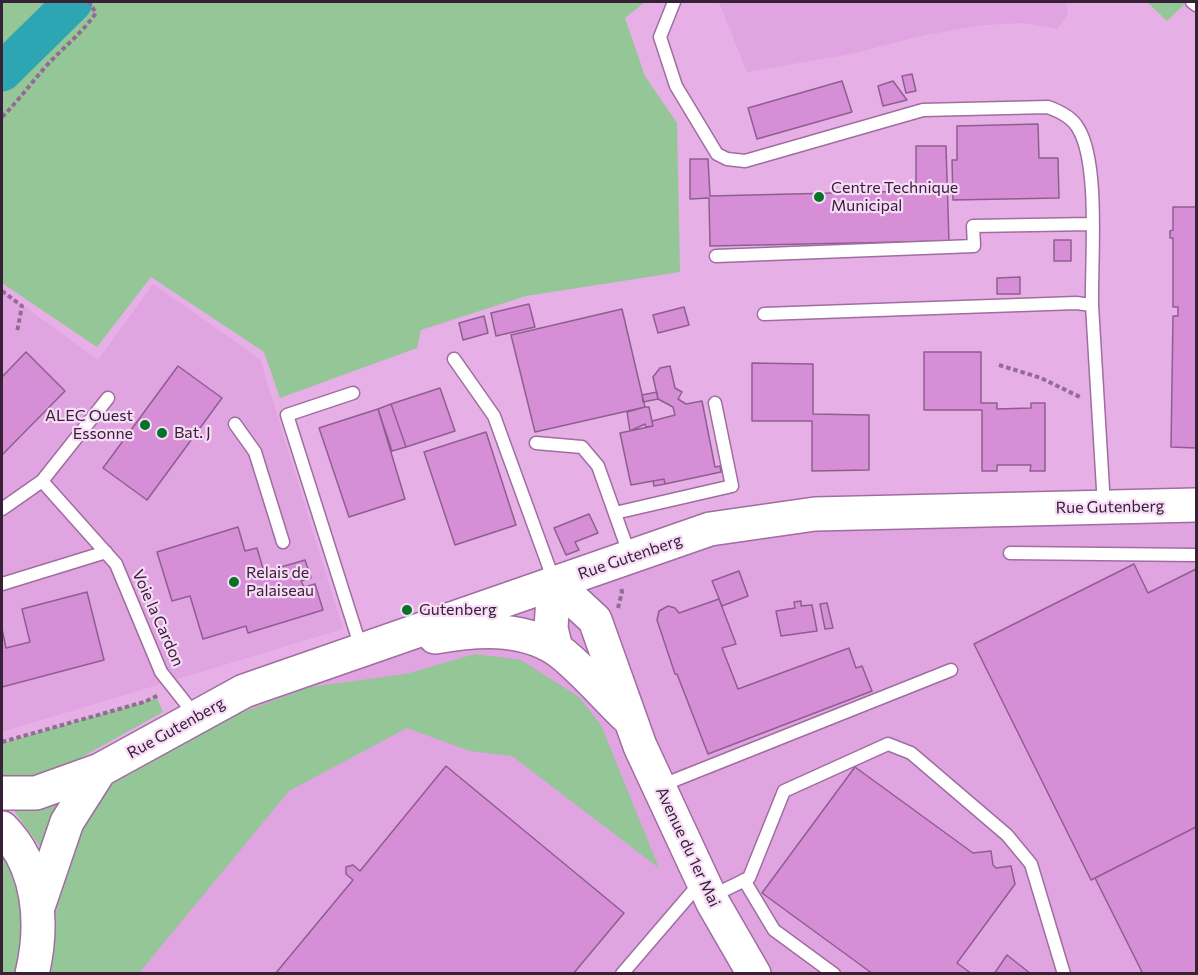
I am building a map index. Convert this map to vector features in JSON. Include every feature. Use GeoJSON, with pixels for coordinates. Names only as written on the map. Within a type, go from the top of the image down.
{"type":"FeatureCollection","features":[{"type":"Feature","properties":{"kind":"street","name":"Rue Gutenberg"},"geometry":{"type":"LineString","coordinates":[[2,793],[36,793],[100,770],[244,691],[710,529],[815,514],[1197,505]]}},
{"type":"Feature","properties":{"kind":"street"},"geometry":{"type":"LineString","coordinates":[[595,620],[622,560]]}},
{"type":"Feature","properties":{"kind":"street","name":"Avenue du 1er Mai"},"geometry":{"type":"LineString","coordinates":[[554,582],[595,620],[628,717],[706,888],[741,955],[754,974]]}},
{"type":"Feature","properties":{"kind":"street"},"geometry":{"type":"LineString","coordinates":[[554,582],[551,628],[556,649]]}},
{"type":"Feature","properties":{"kind":"street","name":"Avenue du 1er Mai"},"geometry":{"type":"LineString","coordinates":[[361,649],[464,632],[507,632],[556,649],[628,717]]}},
{"type":"Feature","properties":{"kind":"street","name":"Rue Gutenberg"},"geometry":{"type":"LineString","coordinates":[[38,907],[67,822],[100,770]]}},
{"type":"Feature","properties":{"kind":"street"},"geometry":{"type":"LineString","coordinates":[[2,828],[10,836],[32,878],[38,907],[39,946],[32,974]]}},
{"type":"Feature","properties":{"kind":"lane"},"geometry":{"type":"LineString","coordinates":[[674,2],[660,37],[676,86],[717,154],[727,159],[745,161],[923,110],[1048,107],[1061,112],[1077,127],[1089,164],[1092,305],[1104,507]]}},
{"type":"Feature","properties":{"kind":"lane"},"geometry":{"type":"LineString","coordinates":[[1191,2],[1197,5]]}},
{"type":"Feature","properties":{"kind":"lane"},"geometry":{"type":"LineString","coordinates":[[716,256],[974,246],[973,226],[1091,224]]}},
{"type":"Feature","properties":{"kind":"lane"},"geometry":{"type":"LineString","coordinates":[[764,314],[1076,303],[1092,305]]}},
{"type":"Feature","properties":{"kind":"lane"},"geometry":{"type":"LineString","coordinates":[[454,359],[494,416],[554,582]]}},
{"type":"Feature","properties":{"kind":"lane"},"geometry":{"type":"LineString","coordinates":[[353,393],[286,415],[361,649]]}},
{"type":"Feature","properties":{"kind":"lane"},"geometry":{"type":"LineString","coordinates":[[2,509],[42,481],[108,398]]}},
{"type":"Feature","properties":{"kind":"lane"},"geometry":{"type":"LineString","coordinates":[[615,513],[732,486],[715,403]]}},
{"type":"Feature","properties":{"kind":"lane"},"geometry":{"type":"LineString","coordinates":[[235,424],[255,452],[283,542]]}},
{"type":"Feature","properties":{"kind":"lane"},"geometry":{"type":"LineString","coordinates":[[537,443],[582,447],[598,466],[615,513],[622,560]]}},
{"type":"Feature","properties":{"kind":"lane","name":"Voie la Cardon"},"geometry":{"type":"LineString","coordinates":[[42,481],[116,564],[161,672],[195,716]]}},
{"type":"Feature","properties":{"kind":"lane"},"geometry":{"type":"LineString","coordinates":[[2,584],[106,552]]}},
{"type":"Feature","properties":{"kind":"lane"},"geometry":{"type":"LineString","coordinates":[[1010,553],[1197,555]]}},
{"type":"Feature","properties":{"kind":"lane"},"geometry":{"type":"LineString","coordinates":[[659,786],[951,670]]}},
{"type":"Feature","properties":{"kind":"lane"},"geometry":{"type":"LineString","coordinates":[[622,974],[706,888],[749,878],[784,791],[888,744],[911,753],[1007,836],[1031,864],[1064,974]]}},
{"type":"Feature","properties":{"kind":"lane"},"geometry":{"type":"LineString","coordinates":[[744,880],[774,930],[834,974]]}},
{"type":"Feature","properties":{"kind":"path"},"geometry":{"type":"LineString","coordinates":[[2,117],[22,98],[47,65],[87,26],[96,13],[89,2]]}},
{"type":"Feature","properties":{"kind":"path"},"geometry":{"type":"LineString","coordinates":[[2,291],[22,306],[17,332]]}},
{"type":"Feature","properties":{"kind":"path"},"geometry":{"type":"LineString","coordinates":[[999,365],[1041,378],[1074,396],[1097,402]]}},
{"type":"Feature","properties":{"kind":"path"},"geometry":{"type":"LineString","coordinates":[[2,742],[144,702],[173,688]]}},
{"type":"Feature","properties":{"kind":"shaded area"},"geometry":{"type":"Polygon","coordinates":[[[719,2],[1066,2],[1068,14],[1057,29],[1023,23],[984,25],[925,35],[851,54],[747,72],[719,2]]]}},
{"type":"Feature","properties":{"kind":"shaded area"},"geometry":{"type":"Polygon","coordinates":[[[153,284],[260,359],[343,629],[2,732],[2,290],[98,360],[153,284]]]}},
{"type":"Feature","properties":{"kind":"shaded area"},"geometry":{"type":"Polygon","coordinates":[[[1196,505],[1196,973],[32,974],[100,770],[195,716],[710,529],[1196,505]]]}},
{"type":"Feature","properties":{"kind":"green space"},"geometry":{"type":"Polygon","coordinates":[[[2,2],[645,2],[625,18],[645,76],[677,123],[680,272],[526,296],[421,330],[417,348],[280,398],[264,352],[151,277],[97,347],[2,283],[2,2]]]}},
{"type":"Feature","properties":{"kind":"green space"},"geometry":{"type":"Polygon","coordinates":[[[1147,2],[1187,2],[1167,21],[1147,2]]]}},
{"type":"Feature","properties":{"kind":"green space"},"geometry":{"type":"Polygon","coordinates":[[[475,654],[521,660],[579,697],[601,725],[659,868],[512,756],[470,751],[407,728],[289,791],[139,973],[51,974],[60,875],[80,823],[98,797],[127,769],[222,720],[310,687],[406,674],[475,654]]]}},
{"type":"Feature","properties":{"kind":"green space"},"geometry":{"type":"Polygon","coordinates":[[[157,698],[163,712],[48,776],[2,778],[2,743],[157,698]]]}},
{"type":"Feature","properties":{"kind":"green space"},"geometry":{"type":"Polygon","coordinates":[[[78,788],[46,855],[10,805],[78,788]]]}},
{"type":"Feature","properties":{"kind":"green space"},"geometry":{"type":"Polygon","coordinates":[[[2,849],[18,883],[24,910],[23,936],[17,973],[2,973],[2,849]]]}},
{"type":"Feature","properties":{"kind":"building"},"geometry":{"type":"Polygon","coordinates":[[[912,74],[916,91],[906,93],[902,76],[912,74]]]}},
{"type":"Feature","properties":{"kind":"building"},"geometry":{"type":"Polygon","coordinates":[[[842,81],[852,112],[757,139],[748,108],[842,81]]]}},
{"type":"Feature","properties":{"kind":"building"},"geometry":{"type":"Polygon","coordinates":[[[893,81],[907,100],[883,106],[878,86],[893,81]]]}},
{"type":"Feature","properties":{"kind":"building"},"geometry":{"type":"Polygon","coordinates":[[[1038,124],[1039,158],[1058,158],[1059,198],[953,200],[952,160],[957,160],[957,126],[1038,124]]]}},
{"type":"Feature","properties":{"kind":"building","name":"Centre Technique Municipal"},"geometry":{"type":"Polygon","coordinates":[[[916,146],[946,146],[949,241],[710,246],[709,198],[690,199],[690,159],[708,159],[710,196],[916,191],[916,146]]]}},
{"type":"Feature","properties":{"kind":"building"},"geometry":{"type":"Polygon","coordinates":[[[1173,207],[1196,207],[1196,448],[1171,447],[1173,316],[1178,316],[1178,307],[1173,307],[1173,238],[1170,238],[1170,231],[1173,230],[1173,207]]]}},
{"type":"Feature","properties":{"kind":"building"},"geometry":{"type":"Polygon","coordinates":[[[1054,240],[1071,240],[1071,261],[1054,261],[1054,240]]]}},
{"type":"Feature","properties":{"kind":"building"},"geometry":{"type":"Polygon","coordinates":[[[1020,277],[1020,294],[997,294],[997,278],[1020,277]]]}},
{"type":"Feature","properties":{"kind":"building"},"geometry":{"type":"Polygon","coordinates":[[[529,304],[535,327],[496,336],[491,313],[529,304]]]}},
{"type":"Feature","properties":{"kind":"building"},"geometry":{"type":"Polygon","coordinates":[[[684,307],[689,325],[658,333],[653,315],[684,307]]]}},
{"type":"Feature","properties":{"kind":"building"},"geometry":{"type":"Polygon","coordinates":[[[622,309],[645,407],[535,432],[511,335],[622,309]]]}},
{"type":"Feature","properties":{"kind":"building"},"geometry":{"type":"Polygon","coordinates":[[[484,316],[488,333],[463,340],[459,323],[484,316]]]}},
{"type":"Feature","properties":{"kind":"building"},"geometry":{"type":"Polygon","coordinates":[[[26,352],[65,391],[2,455],[2,377],[26,352]]]}},
{"type":"Feature","properties":{"kind":"building"},"geometry":{"type":"Polygon","coordinates":[[[924,352],[981,352],[981,403],[997,403],[997,409],[1031,408],[1031,403],[1045,403],[1045,471],[1030,471],[1031,465],[997,465],[997,471],[982,471],[982,410],[924,410],[924,352]]]}},
{"type":"Feature","properties":{"kind":"building"},"geometry":{"type":"Polygon","coordinates":[[[752,363],[813,364],[813,414],[869,415],[869,470],[812,471],[812,421],[752,421],[752,363]]]}},
{"type":"Feature","properties":{"kind":"building","name":"Bat. J"},"geometry":{"type":"Polygon","coordinates":[[[178,366],[222,398],[147,500],[103,468],[178,366]]]}},
{"type":"Feature","properties":{"kind":"building"},"geometry":{"type":"Polygon","coordinates":[[[670,366],[675,388],[682,392],[678,399],[686,404],[702,401],[715,467],[720,466],[721,472],[665,484],[664,479],[631,485],[620,433],[653,426],[652,421],[675,415],[673,407],[658,399],[653,377],[660,368],[670,366]]]}},
{"type":"Feature","properties":{"kind":"building"},"geometry":{"type":"Polygon","coordinates":[[[440,388],[455,431],[406,447],[391,404],[440,388]]]}},
{"type":"Feature","properties":{"kind":"building"},"geometry":{"type":"Polygon","coordinates":[[[657,392],[658,399],[643,402],[642,395],[657,392]]]}},
{"type":"Feature","properties":{"kind":"building"},"geometry":{"type":"Polygon","coordinates":[[[391,404],[406,447],[392,451],[378,409],[391,404]]]}},
{"type":"Feature","properties":{"kind":"building"},"geometry":{"type":"Polygon","coordinates":[[[649,407],[653,426],[646,427],[645,424],[630,431],[627,412],[649,407]]]}},
{"type":"Feature","properties":{"kind":"building"},"geometry":{"type":"Polygon","coordinates":[[[378,409],[405,499],[349,517],[319,428],[378,409]]]}},
{"type":"Feature","properties":{"kind":"building"},"geometry":{"type":"Polygon","coordinates":[[[486,432],[516,525],[455,545],[424,452],[486,432]]]}},
{"type":"Feature","properties":{"kind":"building"},"geometry":{"type":"Polygon","coordinates":[[[664,479],[665,484],[654,486],[653,481],[664,479]]]}},
{"type":"Feature","properties":{"kind":"building"},"geometry":{"type":"Polygon","coordinates":[[[589,514],[598,533],[575,542],[579,550],[566,555],[554,528],[589,514]]]}},
{"type":"Feature","properties":{"kind":"building","name":"Relais de Palaiseau"},"geometry":{"type":"Polygon","coordinates":[[[238,527],[245,551],[257,548],[264,572],[305,560],[311,578],[301,581],[304,587],[315,584],[323,610],[248,633],[246,626],[203,639],[190,596],[172,601],[157,552],[238,527]]]}},
{"type":"Feature","properties":{"kind":"building"},"geometry":{"type":"Polygon","coordinates":[[[1134,564],[1148,593],[1196,569],[1196,827],[1091,880],[974,644],[1134,564]]]}},
{"type":"Feature","properties":{"kind":"building"},"geometry":{"type":"Polygon","coordinates":[[[739,571],[748,596],[722,606],[712,581],[739,571]]]}},
{"type":"Feature","properties":{"kind":"building"},"geometry":{"type":"Polygon","coordinates":[[[87,592],[104,660],[2,687],[2,629],[6,648],[30,642],[22,609],[87,592]]]}},
{"type":"Feature","properties":{"kind":"building"},"geometry":{"type":"Polygon","coordinates":[[[719,599],[736,644],[722,648],[738,689],[849,648],[856,668],[862,666],[872,691],[708,754],[677,674],[675,674],[657,620],[659,611],[668,606],[675,608],[679,613],[719,599]]]}},
{"type":"Feature","properties":{"kind":"building"},"geometry":{"type":"Polygon","coordinates":[[[801,601],[801,606],[812,605],[817,631],[781,636],[776,611],[795,608],[794,602],[801,601]]]}},
{"type":"Feature","properties":{"kind":"building"},"geometry":{"type":"Polygon","coordinates":[[[827,603],[833,628],[825,629],[820,604],[827,603]]]}},
{"type":"Feature","properties":{"kind":"building"},"geometry":{"type":"Polygon","coordinates":[[[446,766],[624,913],[573,974],[275,974],[353,880],[346,874],[346,867],[353,865],[360,871],[446,766]]]}},
{"type":"Feature","properties":{"kind":"building"},"geometry":{"type":"Polygon","coordinates":[[[855,767],[973,853],[991,851],[993,865],[996,868],[1011,866],[1015,884],[957,963],[972,974],[873,974],[762,893],[855,767]]]}},
{"type":"Feature","properties":{"kind":"building"},"geometry":{"type":"Polygon","coordinates":[[[1196,827],[1196,974],[1143,974],[1095,878],[1196,827]]]}},
{"type":"Feature","properties":{"kind":"building"},"geometry":{"type":"Polygon","coordinates":[[[1007,955],[1031,974],[994,974],[1007,955]]]}},
{"type":"Feature","properties":{"kind":"waterway"},"geometry":{"type":"LineString","coordinates":[[2,72],[73,2]]}},
{"type":"Feature","properties":{"kind":"place","name":"Centre Technique Municipal"},"geometry":{"type":"Point","coordinates":[819,197]}},
{"type":"Feature","properties":{"kind":"place","name":"ALEC Ouest Essonne"},"geometry":{"type":"Point","coordinates":[145,425]}},
{"type":"Feature","properties":{"kind":"place","name":"Bat. J"},"geometry":{"type":"Point","coordinates":[162,433]}},
{"type":"Feature","properties":{"kind":"place","name":"Relais de Palaiseau"},"geometry":{"type":"Point","coordinates":[234,582]}},
{"type":"Feature","properties":{"kind":"place","name":"Gutenberg"},"geometry":{"type":"Point","coordinates":[407,610]}}]}
